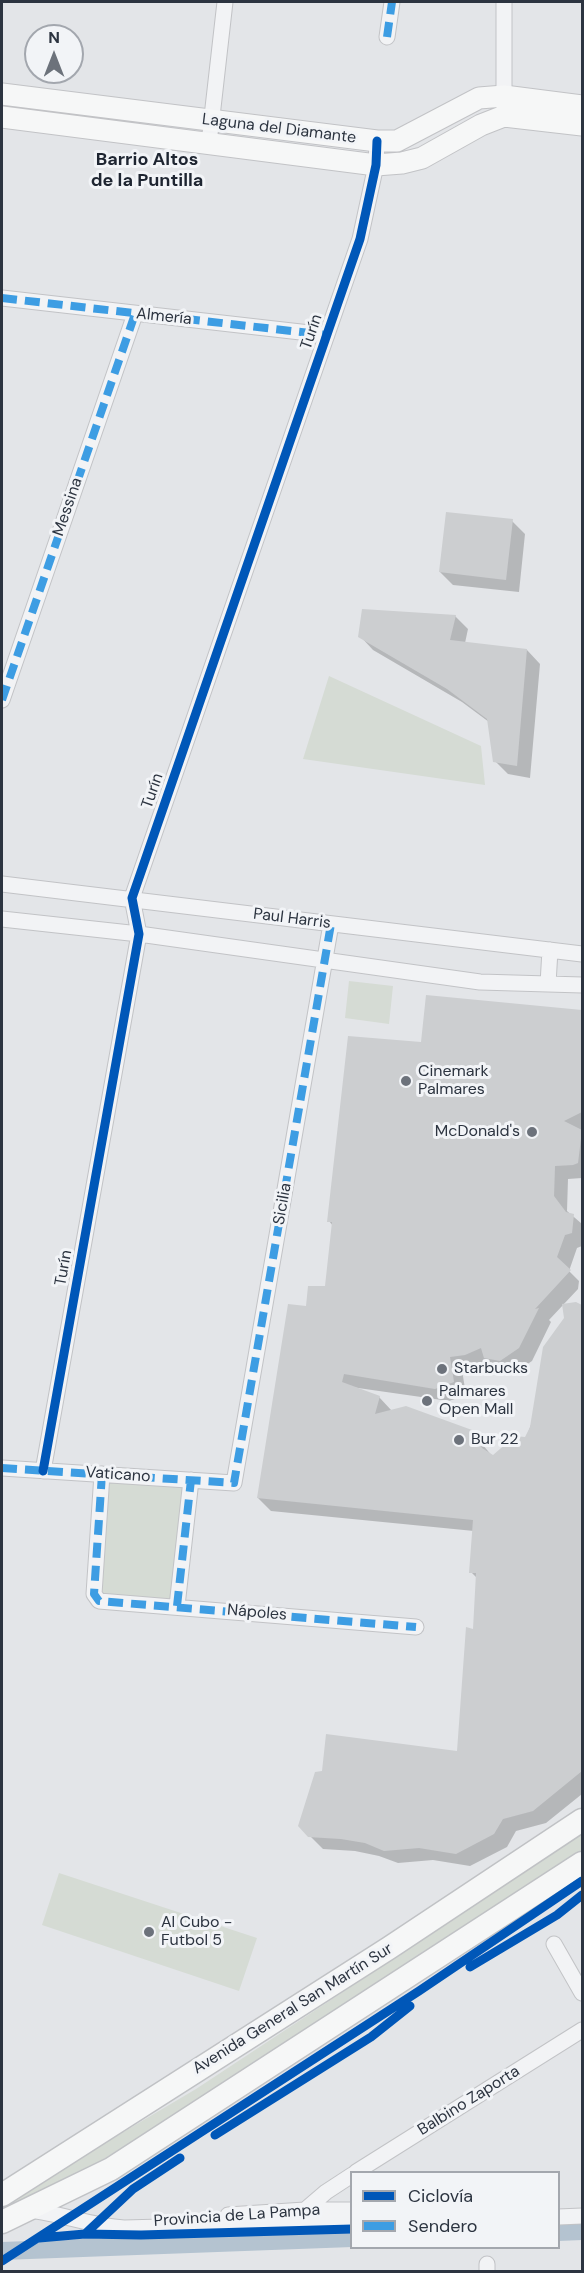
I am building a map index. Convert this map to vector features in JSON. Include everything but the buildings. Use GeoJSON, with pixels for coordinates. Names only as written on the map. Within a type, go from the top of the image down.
{"type":"FeatureCollection","features":[{"type":"Feature","properties":{"kind":"main road","name":"Avenida General San Martín Sur"},"geometry":{"type":"LineString","coordinates":[[2,2195],[432,1921],[582,1820]]}},
{"type":"Feature","properties":{"kind":"main road","name":"Avenida General San Martín Sur"},"geometry":{"type":"LineString","coordinates":[[2,2222],[111,2169],[244,2085],[582,1863]]}},
{"type":"Feature","properties":{"kind":"main road"},"geometry":{"type":"LineString","coordinates":[[432,1921],[451,1948]]}},
{"type":"Feature","properties":{"kind":"street"},"geometry":{"type":"LineString","coordinates":[[209,143],[225,2]]}},
{"type":"Feature","properties":{"kind":"street"},"geometry":{"type":"LineString","coordinates":[[387,38],[392,2]]}},
{"type":"Feature","properties":{"kind":"street"},"geometry":{"type":"LineString","coordinates":[[504,2],[504,106]]}},
{"type":"Feature","properties":{"kind":"street","name":"Laguna del Diamante"},"geometry":{"type":"LineString","coordinates":[[2,94],[376,141],[397,141],[479,98],[582,125]]}},
{"type":"Feature","properties":{"kind":"street","name":"Laguna del Diamante"},"geometry":{"type":"LineString","coordinates":[[2,117],[376,165],[402,163],[422,158],[481,125],[504,106],[582,106]]}},
{"type":"Feature","properties":{"kind":"street","name":"Turín"},"geometry":{"type":"LineString","coordinates":[[43,1471],[139,934],[132,898],[360,239],[376,165],[376,141]]}},
{"type":"Feature","properties":{"kind":"street","name":"Almería"},"geometry":{"type":"LineString","coordinates":[[2,298],[327,335]]}},
{"type":"Feature","properties":{"kind":"street","name":"Messina"},"geometry":{"type":"LineString","coordinates":[[2,700],[135,314]]}},
{"type":"Feature","properties":{"kind":"street","name":"Paul Harris"},"geometry":{"type":"LineString","coordinates":[[2,884],[582,954]]}},
{"type":"Feature","properties":{"kind":"street"},"geometry":{"type":"LineString","coordinates":[[2,919],[139,934],[480,982],[582,986]]}},
{"type":"Feature","properties":{"kind":"street","name":"Sicilia"},"geometry":{"type":"LineString","coordinates":[[234,1483],[331,924]]}},
{"type":"Feature","properties":{"kind":"street"},"geometry":{"type":"LineString","coordinates":[[548,984],[550,950]]}},
{"type":"Feature","properties":{"kind":"street","name":"Vaticano"},"geometry":{"type":"LineString","coordinates":[[2,1468],[234,1483]]}},
{"type":"Feature","properties":{"kind":"street","name":"Nápoles"},"geometry":{"type":"LineString","coordinates":[[102,1474],[94,1594],[99,1601],[416,1627]]}},
{"type":"Feature","properties":{"kind":"street"},"geometry":{"type":"LineString","coordinates":[[177,1606],[191,1480]]}},
{"type":"Feature","properties":{"kind":"street"},"geometry":{"type":"LineString","coordinates":[[554,1944],[582,1992]]}},
{"type":"Feature","properties":{"kind":"street","name":"Balbino Zaporta"},"geometry":{"type":"LineString","coordinates":[[358,2171],[582,2030]]}},
{"type":"Feature","properties":{"kind":"street"},"geometry":{"type":"LineString","coordinates":[[305,2210],[350,2176]]}},
{"type":"Feature","properties":{"kind":"street"},"geometry":{"type":"LineString","coordinates":[[25,2209],[124,2228],[350,2222]]}},
{"type":"Feature","properties":{"kind":"street"},"geometry":{"type":"LineString","coordinates":[[560,2209],[582,2210]]}},
{"type":"Feature","properties":{"kind":"street","name":"Provincia de La Pampa"},"geometry":{"type":"LineString","coordinates":[[124,2228],[160,2220],[305,2210],[350,2210]]}},
{"type":"Feature","properties":{"kind":"street"},"geometry":{"type":"LineString","coordinates":[[560,2217],[582,2216]]}},
{"type":"Feature","properties":{"kind":"shaded area"},"geometry":{"type":"Polygon","coordinates":[[[329,676],[481,746],[485,785],[303,759],[329,676]]]}},
{"type":"Feature","properties":{"kind":"shaded area"},"geometry":{"type":"Polygon","coordinates":[[[349,981],[393,986],[389,1024],[345,1018],[349,981]]]}},
{"type":"Feature","properties":{"kind":"shaded area"},"geometry":{"type":"Polygon","coordinates":[[[102,1474],[191,1480],[177,1606],[99,1601],[102,1474]]]}},
{"type":"Feature","properties":{"kind":"shaded area"},"geometry":{"type":"Polygon","coordinates":[[[582,1834],[582,1850],[434,1950],[208,2096],[69,2180],[2,2212],[2,2204],[196,2089],[582,1834]]]}},
{"type":"Feature","properties":{"kind":"shaded area","name":"Al Cubo - Futbol 5"},"geometry":{"type":"Polygon","coordinates":[[[59,1873],[257,1938],[239,1991],[42,1925],[59,1873]]]}},
{"type":"Feature","properties":{"kind":"waterway"},"geometry":{"type":"LineString","coordinates":[[560,2232],[582,2231]]}},
{"type":"Feature","properties":{"kind":"waterway"},"geometry":{"type":"LineString","coordinates":[[2,2251],[350,2238]]}},
{"type":"Feature","properties":{"kind":"marked path"},"geometry":{"type":"LineString","coordinates":[[387,37],[392,2]]}},
{"type":"Feature","properties":{"kind":"marked path"},"geometry":{"type":"LineString","coordinates":[[2,298],[327,335]]}},
{"type":"Feature","properties":{"kind":"marked path"},"geometry":{"type":"LineString","coordinates":[[2,700],[135,314]]}},
{"type":"Feature","properties":{"kind":"marked path"},"geometry":{"type":"LineString","coordinates":[[2,1468],[234,1483],[331,924]]}},
{"type":"Feature","properties":{"kind":"marked path"},"geometry":{"type":"LineString","coordinates":[[102,1474],[94,1594],[99,1601],[416,1627]]}},
{"type":"Feature","properties":{"kind":"marked path"},"geometry":{"type":"LineString","coordinates":[[177,1606],[191,1480]]}},
{"type":"Feature","properties":{"kind":"cycle path"},"geometry":{"type":"LineString","coordinates":[[43,1471],[139,934],[132,898],[360,239],[376,165],[377,141]]}},
{"type":"Feature","properties":{"kind":"cycle path"},"geometry":{"type":"LineString","coordinates":[[2,2261],[419,1991],[582,1881]]}},
{"type":"Feature","properties":{"kind":"cycle path"},"geometry":{"type":"LineString","coordinates":[[470,1967],[557,1915],[582,1895]]}},
{"type":"Feature","properties":{"kind":"cycle path"},"geometry":{"type":"LineString","coordinates":[[215,2135],[371,2037],[410,2006]]}},
{"type":"Feature","properties":{"kind":"cycle path"},"geometry":{"type":"LineString","coordinates":[[39,2238],[85,2234],[133,2189],[180,2158]]}},
{"type":"Feature","properties":{"kind":"cycle path"},"geometry":{"type":"LineString","coordinates":[[85,2234],[141,2235],[350,2229]]}},
{"type":"Feature","properties":{"kind":"place","name":"Cinemark Palmares"},"geometry":{"type":"Point","coordinates":[406,1081]}},
{"type":"Feature","properties":{"kind":"place","name":"McDonald's"},"geometry":{"type":"Point","coordinates":[532,1132]}},
{"type":"Feature","properties":{"kind":"place","name":"Starbucks"},"geometry":{"type":"Point","coordinates":[442,1369]}},
{"type":"Feature","properties":{"kind":"place","name":"Palmares Open Mall"},"geometry":{"type":"Point","coordinates":[427,1401]}},
{"type":"Feature","properties":{"kind":"place","name":"Bur 22"},"geometry":{"type":"Point","coordinates":[459,1440]}},
{"type":"Feature","properties":{"kind":"place","name":"Al Cubo - Futbol 5"},"geometry":{"type":"Point","coordinates":[149,1932]}},
{"type":"Feature","properties":{"kind":"district","name":"Barrio Altos de la Puntilla"},"geometry":{"type":"Point","coordinates":[147,170]}}]}
